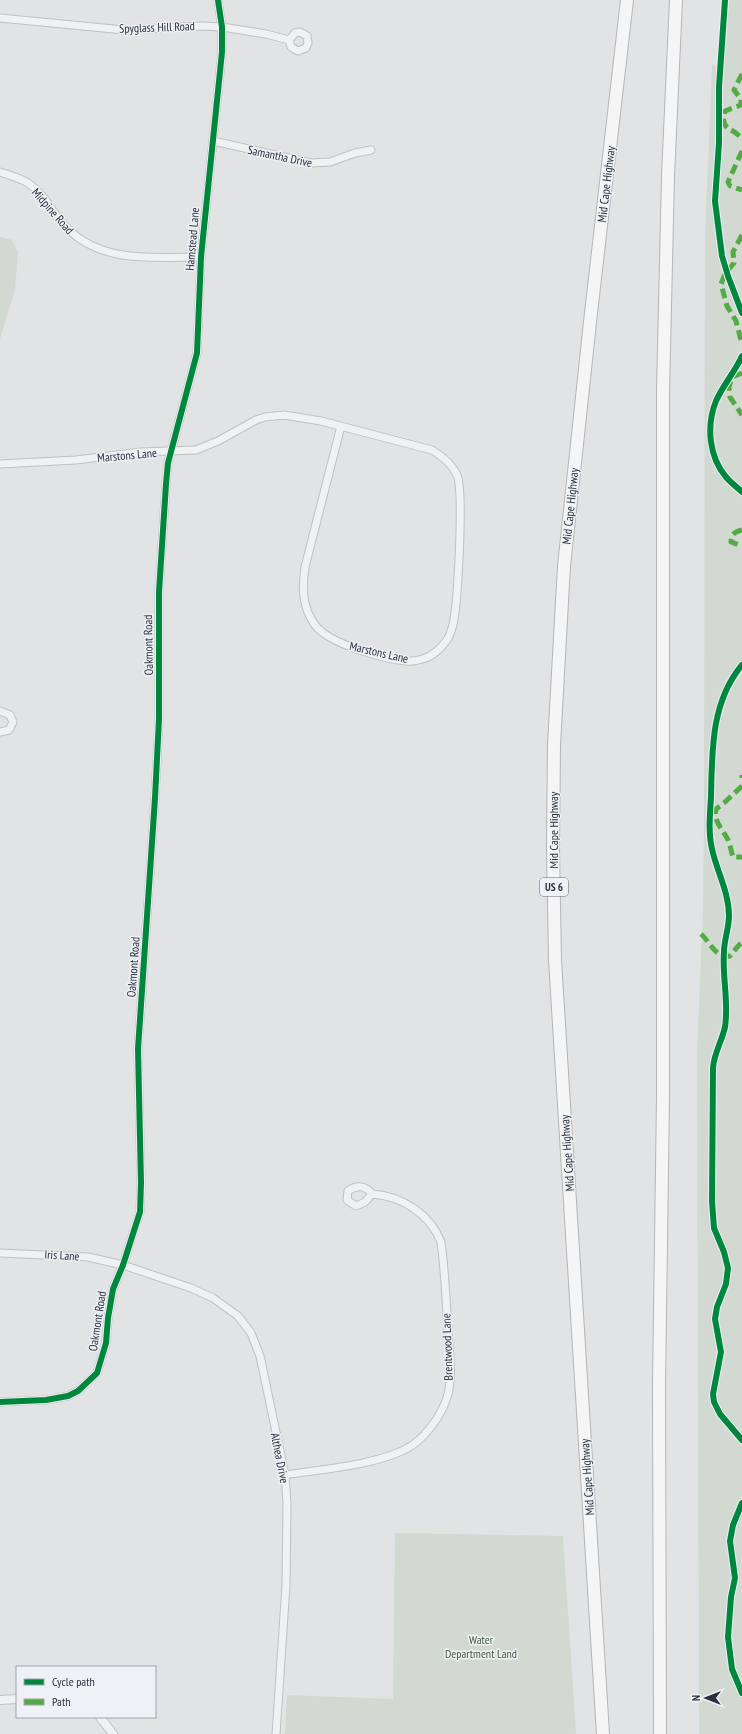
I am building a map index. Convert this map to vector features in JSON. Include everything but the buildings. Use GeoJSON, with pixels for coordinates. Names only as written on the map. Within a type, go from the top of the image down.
{"type":"FeatureCollection","features":[{"type":"Feature","properties":{"kind":"highway","name":"Mid Cape Highway"},"geometry":{"type":"LineString","coordinates":[[603,1734],[555,960],[553,805],[555,707],[564,566],[627,0]]}},
{"type":"Feature","properties":{"kind":"highway"},"geometry":{"type":"LineString","coordinates":[[660,1734],[660,1385],[663,1098],[662,559],[664,345],[668,183],[676,0]]}},
{"type":"Feature","properties":{"kind":"street","name":"Hamstead Lane"},"geometry":{"type":"LineString","coordinates":[[171,451],[197,353],[201,257],[221,61],[222,27],[218,0]]}},
{"type":"Feature","properties":{"kind":"street","name":"Spyglass Hill Road"},"geometry":{"type":"LineString","coordinates":[[0,18],[124,30],[202,26],[222,27],[266,34],[289,40]]}},
{"type":"Feature","properties":{"kind":"street","name":"Samantha Drive"},"geometry":{"type":"LineString","coordinates":[[213,141],[311,163],[330,162],[357,152],[371,150]]}},
{"type":"Feature","properties":{"kind":"street","name":"Midpine Road"},"geometry":{"type":"LineString","coordinates":[[0,172],[27,182],[37,190],[67,228],[84,242],[95,248],[134,257],[201,257]]}},
{"type":"Feature","properties":{"kind":"street","name":"Marstons Lane"},"geometry":{"type":"LineString","coordinates":[[0,464],[76,460],[141,452],[196,450],[207,446],[249,423],[265,417],[284,415],[297,416],[341,426],[432,450],[441,456],[458,476],[460,514],[455,617],[452,630],[445,642],[429,657],[420,660],[406,661],[339,643],[330,638],[316,626],[307,611],[303,590],[305,568],[341,426]]}},
{"type":"Feature","properties":{"kind":"street","name":"Oakmont Road"},"geometry":{"type":"LineString","coordinates":[[0,1402],[59,1398],[78,1391],[97,1373],[102,1361],[106,1343],[108,1318],[113,1289],[138,1221],[141,1198],[138,1049],[159,719],[159,586],[166,484],[171,451]]}},
{"type":"Feature","properties":{"kind":"street"},"geometry":{"type":"LineString","coordinates":[[0,711],[10,715],[13,722],[9,730],[0,732]]}},
{"type":"Feature","properties":{"kind":"street","name":"Brentwood Lane"},"geometry":{"type":"LineString","coordinates":[[285,1475],[362,1463],[404,1450],[421,1438],[441,1414],[445,1404],[448,1392],[449,1355],[441,1242],[432,1226],[416,1209],[401,1200],[383,1195],[372,1194]]}},
{"type":"Feature","properties":{"kind":"street","name":"Iris Lane"},"geometry":{"type":"LineString","coordinates":[[0,1253],[88,1257],[123,1265]]}},
{"type":"Feature","properties":{"kind":"street","name":"Althea Drive"},"geometry":{"type":"LineString","coordinates":[[123,1265],[203,1292],[232,1310],[246,1324],[252,1333],[260,1356],[285,1475],[287,1504],[286,1585],[276,1734]]}},
{"type":"Feature","properties":{"kind":"street"},"geometry":{"type":"LineString","coordinates":[[0,1700],[16,1699]]}},
{"type":"Feature","properties":{"kind":"street"},"geometry":{"type":"LineString","coordinates":[[101,1718],[113,1734]]}},
{"type":"Feature","properties":{"kind":"green space"},"geometry":{"type":"Polygon","coordinates":[[[722,0],[742,0],[742,1734],[699,1734],[697,1054],[703,911],[704,825],[705,236],[712,65],[717,66],[722,0]]]}},
{"type":"Feature","properties":{"kind":"green space"},"geometry":{"type":"Polygon","coordinates":[[[0,237],[12,240],[18,252],[15,290],[0,339],[0,237]]]}},
{"type":"Feature","properties":{"kind":"green space","name":"Water Department Land"},"geometry":{"type":"Polygon","coordinates":[[[395,1533],[563,1536],[576,1734],[285,1734],[287,1695],[393,1699],[395,1533]]]}},
{"type":"Feature","properties":{"kind":"marked path"},"geometry":{"type":"LineString","coordinates":[[742,74],[734,90],[741,99],[741,105],[725,111],[724,118],[725,125],[742,139]]}},
{"type":"Feature","properties":{"kind":"marked path"},"geometry":{"type":"LineString","coordinates":[[742,151],[728,182],[730,186],[742,190]]}},
{"type":"Feature","properties":{"kind":"marked path"},"geometry":{"type":"LineString","coordinates":[[742,235],[733,252],[734,263],[725,274],[721,284],[727,306],[736,321],[742,344]]}},
{"type":"Feature","properties":{"kind":"marked path"},"geometry":{"type":"LineString","coordinates":[[742,373],[732,377],[729,387],[730,397],[742,415]]}},
{"type":"Feature","properties":{"kind":"marked path"},"geometry":{"type":"LineString","coordinates":[[742,530],[734,534],[731,542],[742,546]]}},
{"type":"Feature","properties":{"kind":"marked path"},"geometry":{"type":"LineString","coordinates":[[742,786],[716,809],[715,813],[718,824],[728,840],[733,857],[742,857]]}},
{"type":"Feature","properties":{"kind":"marked path"},"geometry":{"type":"LineString","coordinates":[[701,934],[717,952],[725,956],[730,956],[742,943]]}},
{"type":"Feature","properties":{"kind":"cycle path"},"geometry":{"type":"LineString","coordinates":[[0,1402],[46,1400],[68,1396],[78,1391],[97,1373],[106,1343],[108,1318],[113,1289],[123,1265],[140,1212],[141,1183],[138,1049],[159,719],[159,592],[168,463],[197,353],[201,257],[222,52],[222,27],[218,0]]}},
{"type":"Feature","properties":{"kind":"cycle path"},"geometry":{"type":"LineString","coordinates":[[725,0],[719,87],[719,143],[715,201],[722,256],[742,313]]}},
{"type":"Feature","properties":{"kind":"cycle path"},"geometry":{"type":"LineString","coordinates":[[742,356],[716,401],[710,431],[713,451],[720,469],[742,492]]}},
{"type":"Feature","properties":{"kind":"cycle path"},"geometry":{"type":"LineString","coordinates":[[742,665],[732,679],[724,695],[715,728],[712,762],[710,823],[712,849],[725,890],[729,916],[724,948],[726,1018],[725,1027],[713,1068],[712,1201],[714,1228],[724,1252],[728,1268],[726,1284],[717,1307],[715,1319],[721,1352],[713,1394],[714,1402],[720,1414],[742,1440]]}},
{"type":"Feature","properties":{"kind":"cycle path"},"geometry":{"type":"LineString","coordinates":[[742,1503],[733,1525],[730,1541],[735,1578],[731,1597],[728,1637],[732,1669],[742,1693]]}}]}
